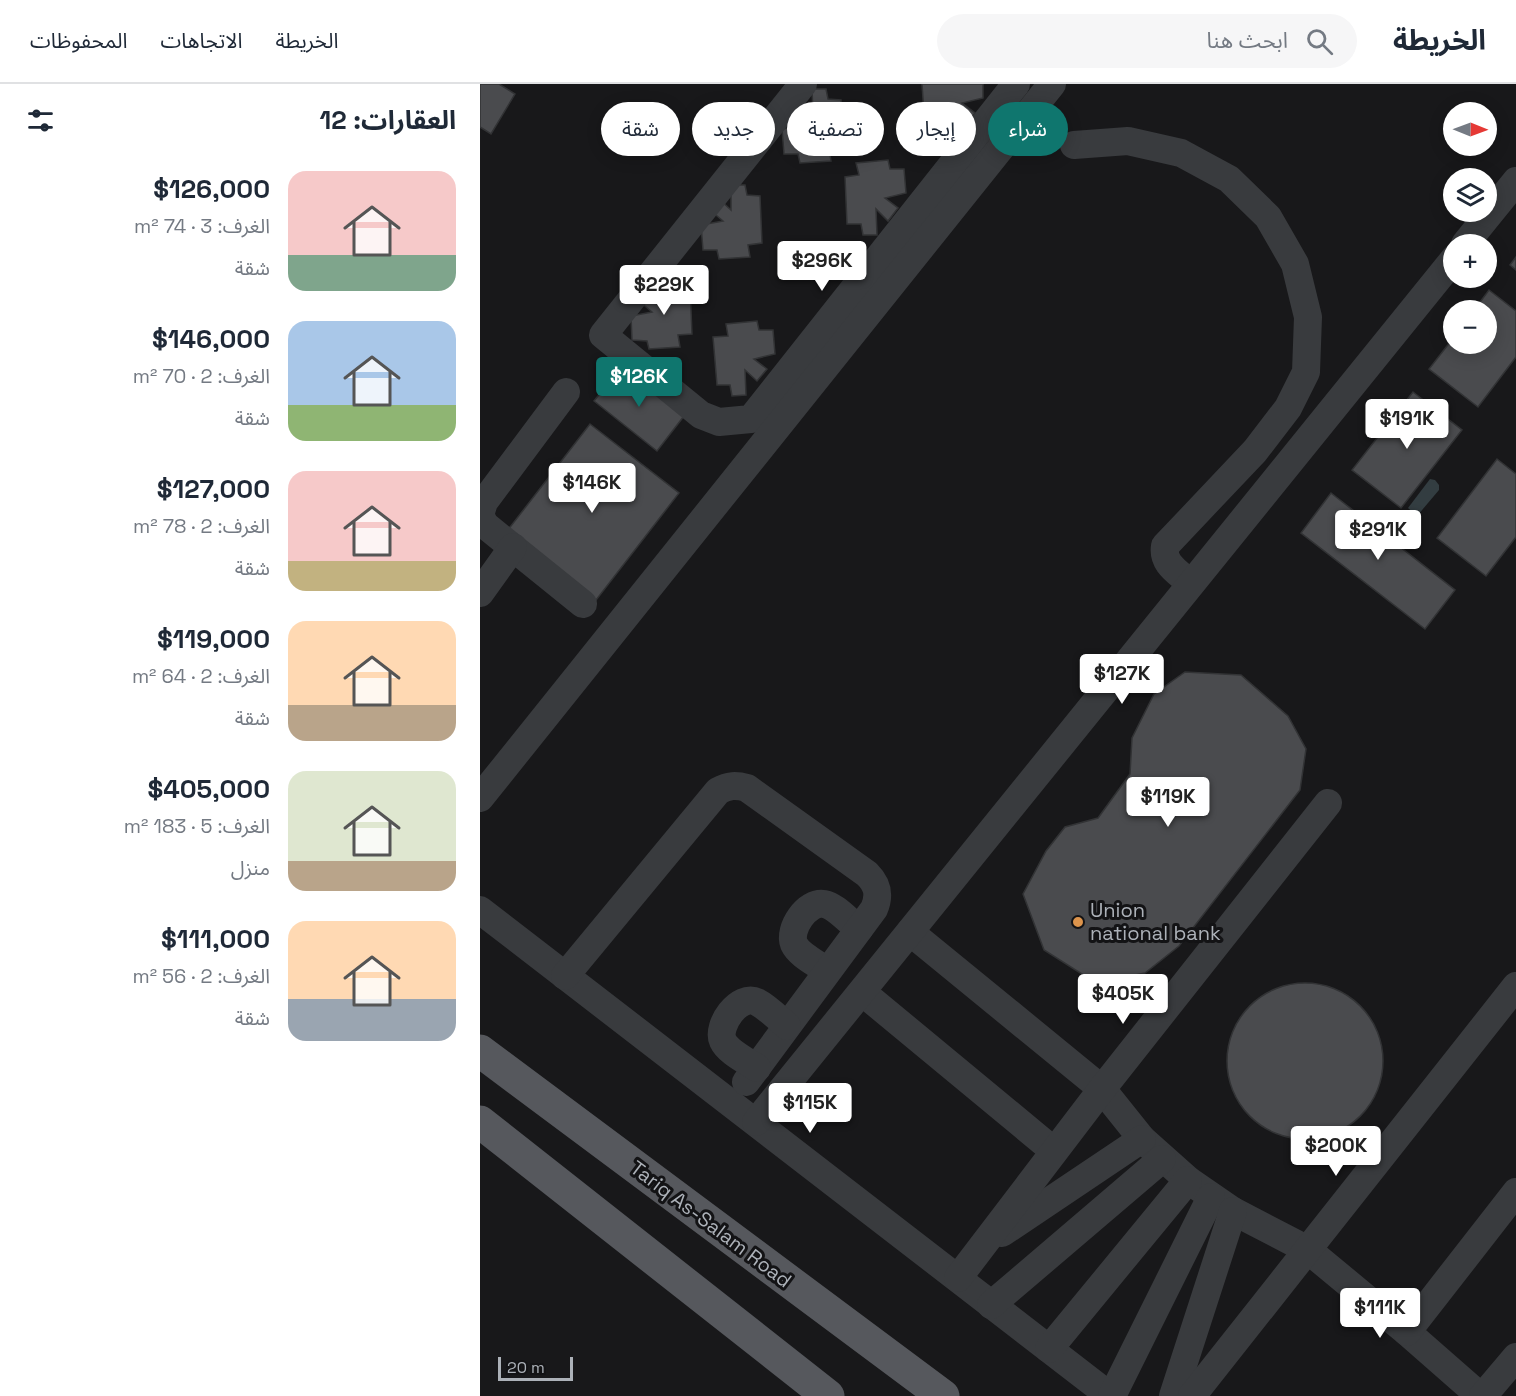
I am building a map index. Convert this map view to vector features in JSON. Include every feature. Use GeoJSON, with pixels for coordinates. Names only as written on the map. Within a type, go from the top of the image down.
{"type":"FeatureCollection","features":[{"type":"Feature","properties":{"kind":"main road","name":"Tariq As-Salam Road"},"geometry":{"type":"LineString","coordinates":[[480,1052],[943,1396]]}},
{"type":"Feature","properties":{"kind":"main road"},"geometry":{"type":"LineString","coordinates":[[480,1122],[828,1396]]}},
{"type":"Feature","properties":{"kind":"street"},"geometry":{"type":"LineString","coordinates":[[803,84],[603,335],[701,415],[719,422],[751,418],[1017,84]]}},
{"type":"Feature","properties":{"kind":"street"},"geometry":{"type":"LineString","coordinates":[[480,798],[1052,84]]}},
{"type":"Feature","properties":{"kind":"street"},"geometry":{"type":"LineString","coordinates":[[1074,145],[1128,141],[1181,153],[1229,179],[1268,217],[1295,264],[1308,317],[1306,372],[1288,408],[1255,451],[1166,546],[1164,553],[1166,561],[1190,583]]}},
{"type":"Feature","properties":{"kind":"street"},"geometry":{"type":"LineString","coordinates":[[1473,234],[1516,181]]}},
{"type":"Feature","properties":{"kind":"street"},"geometry":{"type":"LineString","coordinates":[[756,1122],[1443,272]]}},
{"type":"Feature","properties":{"kind":"street"},"geometry":{"type":"LineString","coordinates":[[566,392],[481,508],[480,515],[484,525],[583,604]]}},
{"type":"Feature","properties":{"kind":"street"},"geometry":{"type":"LineString","coordinates":[[480,593],[513,547]]}},
{"type":"Feature","properties":{"kind":"street"},"geometry":{"type":"LineString","coordinates":[[565,976],[711,798],[727,786],[738,785],[747,788],[873,879],[877,886],[877,902],[752,1075],[725,1045],[721,1032],[722,1026],[738,1005],[750,1000],[757,1002],[787,1026]]}},
{"type":"Feature","properties":{"kind":"street"},"geometry":{"type":"LineString","coordinates":[[957,1278],[1102,1089],[1328,803]]}},
{"type":"Feature","properties":{"kind":"street"},"geometry":{"type":"LineString","coordinates":[[827,971],[801,952],[793,942],[793,930],[809,908],[821,904],[828,905],[859,929]]}},
{"type":"Feature","properties":{"kind":"street"},"geometry":{"type":"LineString","coordinates":[[480,910],[1111,1396],[1222,1204]]}},
{"type":"Feature","properties":{"kind":"street"},"geometry":{"type":"LineString","coordinates":[[910,932],[1102,1089],[1142,1139],[1162,1159],[1222,1204],[1308,1250],[1482,1396],[1516,1357]]}},
{"type":"Feature","properties":{"kind":"street"},"geometry":{"type":"LineString","coordinates":[[1192,1396],[1516,986]]}},
{"type":"Feature","properties":{"kind":"street"},"geometry":{"type":"LineString","coordinates":[[862,992],[1054,1151]]}},
{"type":"Feature","properties":{"kind":"street"},"geometry":{"type":"LineString","coordinates":[[982,1246],[1142,1139]]}},
{"type":"Feature","properties":{"kind":"street"},"geometry":{"type":"LineString","coordinates":[[991,1305],[1162,1159]]}},
{"type":"Feature","properties":{"kind":"street"},"geometry":{"type":"LineString","coordinates":[[1049,1349],[1188,1180]]}},
{"type":"Feature","properties":{"kind":"street"},"geometry":{"type":"LineString","coordinates":[[1407,1332],[1516,1192]]}},
{"type":"Feature","properties":{"kind":"street"},"geometry":{"type":"LineString","coordinates":[[1173,1396],[1222,1204]]}},
{"type":"Feature","properties":{"kind":"shaded area"},"geometry":{"type":"Polygon","coordinates":[[[1430,479],[1435,480],[1439,485],[1439,490],[1417,516],[1408,508],[1430,479]]]}},
{"type":"Feature","properties":{"kind":"building"},"geometry":{"type":"Polygon","coordinates":[[[480,84],[499,84],[515,94],[491,134],[480,127],[480,84]]]}},
{"type":"Feature","properties":{"kind":"building"},"geometry":{"type":"Polygon","coordinates":[[[922,84],[983,84],[983,98],[966,102],[923,102],[922,84]]]}},
{"type":"Feature","properties":{"kind":"building"},"geometry":{"type":"Polygon","coordinates":[[[812,89],[826,89],[828,99],[841,100],[841,102],[813,102],[812,89]]]}},
{"type":"Feature","properties":{"kind":"building"},"geometry":{"type":"Polygon","coordinates":[[[787,128],[787,154],[784,154],[782,129],[787,128]]]}},
{"type":"Feature","properties":{"kind":"building"},"geometry":{"type":"Polygon","coordinates":[[[798,156],[830,156],[831,161],[800,163],[798,156]]]}},
{"type":"Feature","properties":{"kind":"building"},"geometry":{"type":"Polygon","coordinates":[[[888,160],[890,169],[904,169],[906,193],[885,198],[898,208],[888,221],[876,209],[877,235],[863,235],[861,224],[847,224],[845,177],[859,175],[856,163],[888,160]]]}},
{"type":"Feature","properties":{"kind":"building"},"geometry":{"type":"Polygon","coordinates":[[[731,185],[745,185],[747,195],[760,196],[762,243],[748,245],[750,257],[719,259],[717,250],[703,250],[701,225],[723,221],[710,210],[719,199],[731,210],[731,185]]]}},
{"type":"Feature","properties":{"kind":"building"},"geometry":{"type":"Polygon","coordinates":[[[1516,257],[1516,270],[1510,265],[1516,257]]]}},
{"type":"Feature","properties":{"kind":"building"},"geometry":{"type":"Polygon","coordinates":[[[661,275],[675,275],[676,286],[690,286],[692,334],[678,335],[680,347],[649,349],[647,341],[632,340],[631,316],[652,312],[639,301],[649,289],[661,300],[661,275]]]}},
{"type":"Feature","properties":{"kind":"building"},"geometry":{"type":"Polygon","coordinates":[[[1489,290],[1516,311],[1516,357],[1478,407],[1429,369],[1443,351],[1443,354],[1497,354],[1497,300],[1482,300],[1489,290]]]}},
{"type":"Feature","properties":{"kind":"building"},"geometry":{"type":"Polygon","coordinates":[[[757,321],[759,330],[773,330],[775,354],[754,359],[767,369],[757,381],[745,370],[746,395],[732,396],[730,385],[717,385],[713,337],[728,336],[726,324],[757,321]]]}},
{"type":"Feature","properties":{"kind":"building"},"geometry":{"type":"Polygon","coordinates":[[[622,366],[684,416],[657,451],[594,401],[622,366]]]}},
{"type":"Feature","properties":{"kind":"building"},"geometry":{"type":"Polygon","coordinates":[[[1413,392],[1462,430],[1401,508],[1352,470],[1413,392]]]}},
{"type":"Feature","properties":{"kind":"building"},"geometry":{"type":"Polygon","coordinates":[[[590,424],[679,493],[593,604],[504,535],[590,424]]]}},
{"type":"Feature","properties":{"kind":"building"},"geometry":{"type":"Polygon","coordinates":[[[1497,459],[1516,474],[1516,537],[1486,576],[1437,538],[1497,459]]]}},
{"type":"Feature","properties":{"kind":"building"},"geometry":{"type":"Polygon","coordinates":[[[1331,493],[1455,590],[1425,629],[1301,533],[1331,493]]]}},
{"type":"Feature","properties":{"kind":"building"},"geometry":{"type":"Polygon","coordinates":[[[1185,672],[1241,675],[1288,716],[1306,749],[1300,790],[1179,946],[1145,973],[1096,983],[1044,950],[1023,894],[1046,851],[1065,827],[1098,818],[1130,774],[1132,738],[1154,694],[1185,672]]]}},
{"type":"Feature","properties":{"kind":"building"},"geometry":{"type":"Polygon","coordinates":[[[1305,983],[1320,984],[1335,989],[1360,1006],[1377,1031],[1382,1046],[1382,1076],[1377,1091],[1360,1116],[1335,1133],[1320,1138],[1305,1139],[1290,1138],[1275,1133],[1250,1116],[1233,1091],[1228,1076],[1227,1061],[1228,1046],[1233,1031],[1250,1006],[1275,989],[1290,984],[1305,983]]]}},
{"type":"Feature","properties":{"kind":"place","name":"Union national bank"},"geometry":{"type":"Point","coordinates":[1078,922]}}]}
